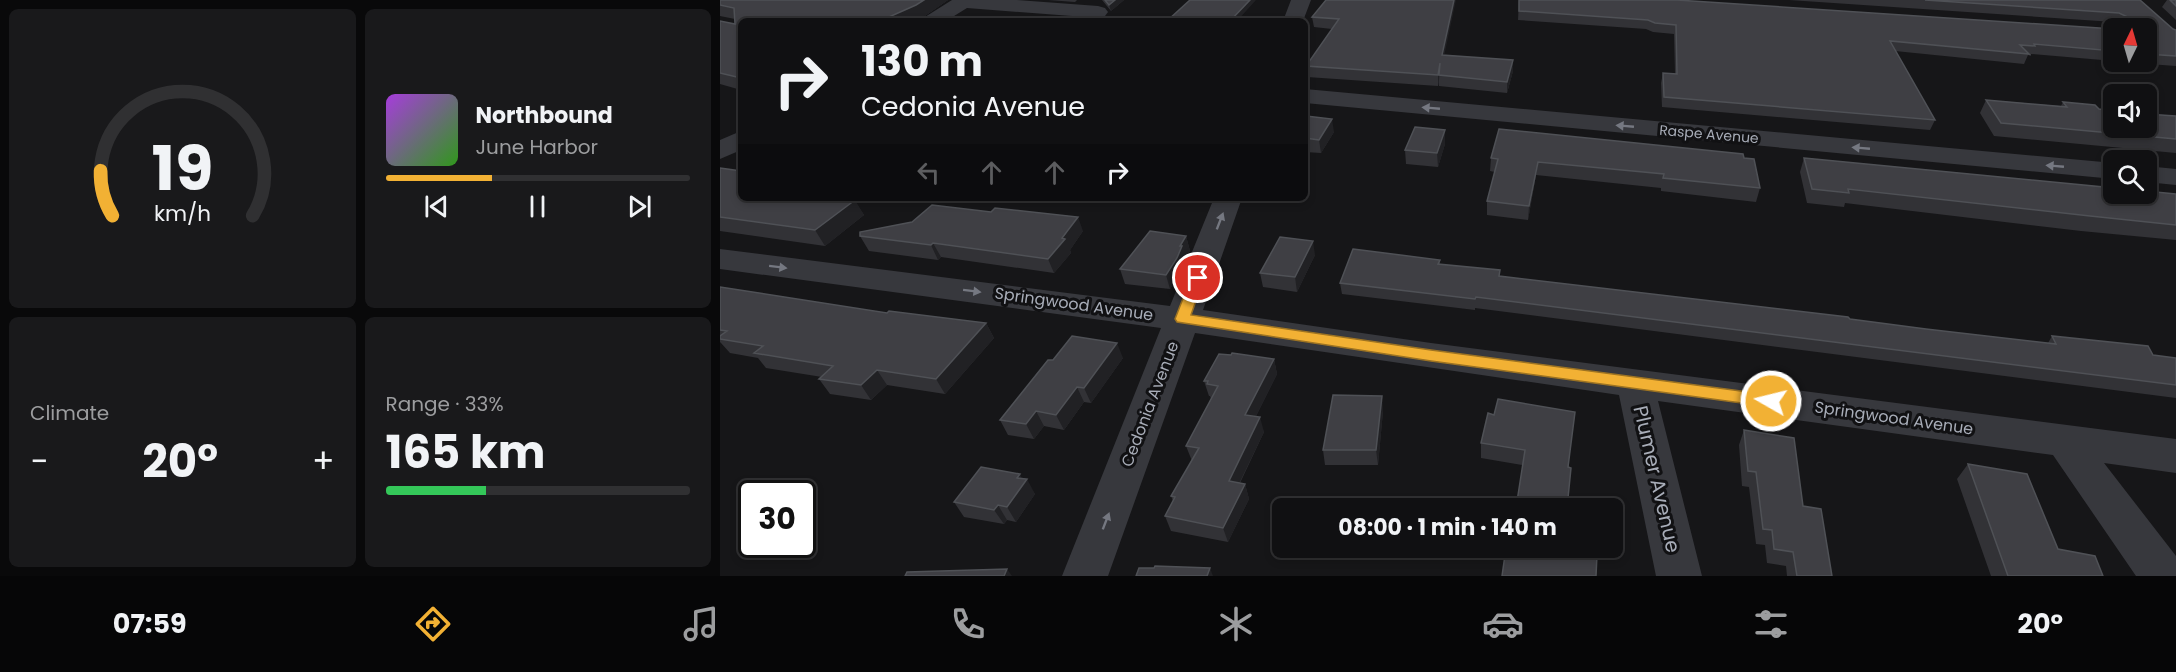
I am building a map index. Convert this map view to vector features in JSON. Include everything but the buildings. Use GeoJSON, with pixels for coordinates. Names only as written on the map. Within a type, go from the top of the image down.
{"type":"FeatureCollection","features":[{"type":"Feature","properties":{"kind":"street"},"geometry":{"type":"LineString","coordinates":[[1294,18],[1301,0]]}},
{"type":"Feature","properties":{"kind":"street"},"geometry":{"type":"LineString","coordinates":[[937,18],[965,1],[1098,12]]}},
{"type":"Feature","properties":{"kind":"street"},"geometry":{"type":"LineString","coordinates":[[1033,18],[1046,8]]}},
{"type":"Feature","properties":{"kind":"street","name":"Raspe Avenue"},"geometry":{"type":"LineString","coordinates":[[1308,96],[2103,170]]}},
{"type":"Feature","properties":{"kind":"street"},"geometry":{"type":"LineString","coordinates":[[720,152],[738,141]]}},
{"type":"Feature","properties":{"kind":"street"},"geometry":{"type":"LineString","coordinates":[[2157,175],[2176,177]]}},
{"type":"Feature","properties":{"kind":"street","name":"Cedonia Avenue"},"geometry":{"type":"LineString","coordinates":[[1085,576],[1227,201]]}},
{"type":"Feature","properties":{"kind":"street","name":"Springwood Avenue"},"geometry":{"type":"LineString","coordinates":[[720,260],[1182,319],[2176,456]]}},
{"type":"Feature","properties":{"kind":"street","name":"Plumer Avenue"},"geometry":{"type":"LineString","coordinates":[[1635,383],[1679,576]]}},
{"type":"Feature","properties":{"kind":"street"},"geometry":{"type":"LineString","coordinates":[[2065,441],[2163,576]]}},
{"type":"Feature","properties":{"kind":"route"},"geometry":{"type":"LineString","coordinates":[[1198,278],[1182,319],[1431,356],[1771,401]]}}]}
